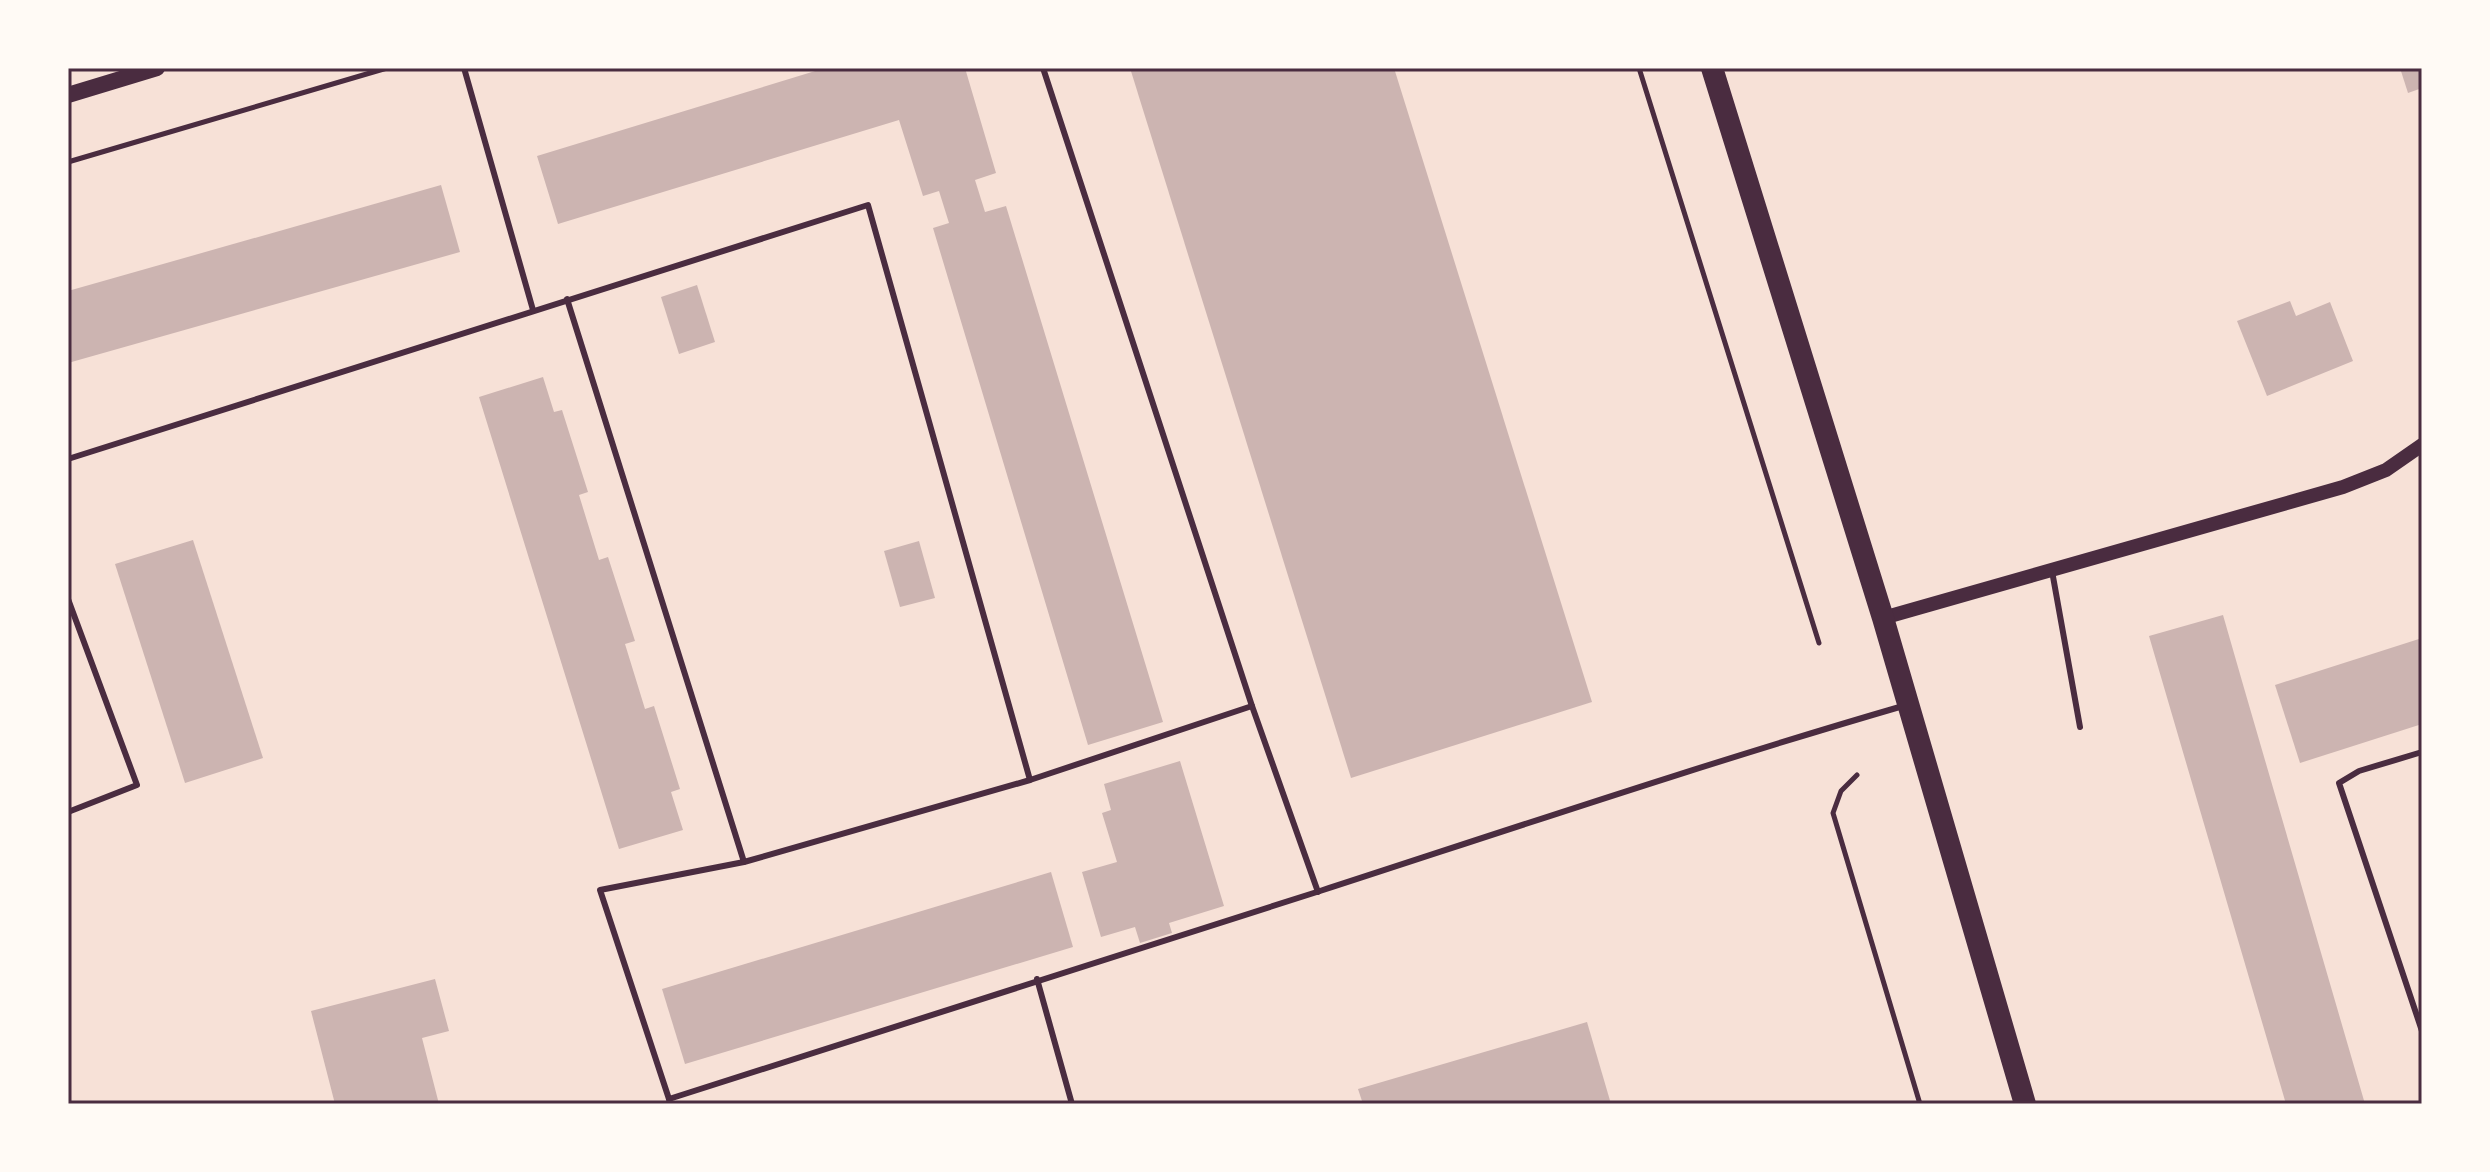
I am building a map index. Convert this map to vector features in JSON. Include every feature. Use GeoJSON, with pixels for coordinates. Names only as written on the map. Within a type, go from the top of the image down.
{"type":"FeatureCollection","features":[{"type":"Feature","properties":{"kind":"highway"},"geometry":{"type":"LineString","coordinates":[[1712,68],[1883,618],[2025,1104]]}},
{"type":"Feature","properties":{"kind":"main road"},"geometry":{"type":"LineString","coordinates":[[68,95],[157,68]]}},
{"type":"Feature","properties":{"kind":"street"},"geometry":{"type":"LineString","coordinates":[[1883,618],[2343,487],[2386,470],[2422,445]]}},
{"type":"Feature","properties":{"kind":"lane"},"geometry":{"type":"LineString","coordinates":[[464,68],[533,310]]}},
{"type":"Feature","properties":{"kind":"lane"},"geometry":{"type":"LineString","coordinates":[[1043,68],[1252,706],[1318,892]]}},
{"type":"Feature","properties":{"kind":"lane"},"geometry":{"type":"LineString","coordinates":[[68,459],[868,205],[1030,780]]}},
{"type":"Feature","properties":{"kind":"lane"},"geometry":{"type":"LineString","coordinates":[[567,299],[744,862]]}},
{"type":"Feature","properties":{"kind":"lane"},"geometry":{"type":"LineString","coordinates":[[2051,568],[2080,727]]}},
{"type":"Feature","properties":{"kind":"lane"},"geometry":{"type":"LineString","coordinates":[[68,599],[137,785],[68,812]]}},
{"type":"Feature","properties":{"kind":"lane"},"geometry":{"type":"LineString","coordinates":[[1252,706],[1030,780],[744,862],[600,890],[670,1101],[1037,979],[1318,892],[1684,770],[1907,704]]}},
{"type":"Feature","properties":{"kind":"lane"},"geometry":{"type":"LineString","coordinates":[[2422,752],[2359,771],[2339,783],[2422,1031]]}},
{"type":"Feature","properties":{"kind":"lane"},"geometry":{"type":"LineString","coordinates":[[1037,979],[1072,1104]]}},
{"type":"Feature","properties":{"kind":"path"},"geometry":{"type":"LineString","coordinates":[[68,162],[387,68]]}},
{"type":"Feature","properties":{"kind":"path"},"geometry":{"type":"LineString","coordinates":[[1639,68],[1819,643]]}},
{"type":"Feature","properties":{"kind":"path"},"geometry":{"type":"LineString","coordinates":[[1857,775],[1841,791],[1833,813],[1920,1104]]}},
{"type":"Feature","properties":{"kind":"building"},"geometry":{"type":"Polygon","coordinates":[[[825,68],[965,68],[996,173],[975,180],[985,212],[1006,206],[1163,722],[1088,745],[933,228],[949,223],[939,191],[923,196],[899,120],[558,224],[537,156],[825,68]]]}},
{"type":"Feature","properties":{"kind":"building"},"geometry":{"type":"Polygon","coordinates":[[[1130,68],[1394,68],[1592,702],[1351,778],[1130,68]]]}},
{"type":"Feature","properties":{"kind":"building"},"geometry":{"type":"Polygon","coordinates":[[[2400,68],[2422,68],[2422,88],[2408,93],[2400,68]]]}},
{"type":"Feature","properties":{"kind":"building"},"geometry":{"type":"Polygon","coordinates":[[[441,185],[460,252],[68,363],[68,291],[441,185]]]}},
{"type":"Feature","properties":{"kind":"building"},"geometry":{"type":"Polygon","coordinates":[[[697,285],[715,342],[679,354],[661,297],[697,285]]]}},
{"type":"Feature","properties":{"kind":"building"},"geometry":{"type":"Polygon","coordinates":[[[2290,301],[2296,316],[2330,302],[2353,361],[2267,396],[2237,321],[2290,301]]]}},
{"type":"Feature","properties":{"kind":"building"},"geometry":{"type":"Polygon","coordinates":[[[543,377],[554,412],[562,410],[588,492],[579,495],[599,560],[608,557],[635,641],[625,644],[645,709],[654,706],[680,789],[671,792],[683,830],[619,849],[479,397],[543,377]]]}},
{"type":"Feature","properties":{"kind":"building"},"geometry":{"type":"Polygon","coordinates":[[[193,540],[263,758],[185,783],[115,564],[193,540]]]}},
{"type":"Feature","properties":{"kind":"building"},"geometry":{"type":"Polygon","coordinates":[[[919,541],[935,598],[900,607],[884,551],[919,541]]]}},
{"type":"Feature","properties":{"kind":"building"},"geometry":{"type":"Polygon","coordinates":[[[2223,615],[2365,1104],[2286,1104],[2149,636],[2223,615]]]}},
{"type":"Feature","properties":{"kind":"building"},"geometry":{"type":"Polygon","coordinates":[[[2422,638],[2422,724],[2300,763],[2275,685],[2422,638]]]}},
{"type":"Feature","properties":{"kind":"building"},"geometry":{"type":"Polygon","coordinates":[[[1180,761],[1224,906],[1169,923],[1172,933],[1140,943],[1135,927],[1101,937],[1082,872],[1117,862],[1102,813],[1111,810],[1104,784],[1180,761]]]}},
{"type":"Feature","properties":{"kind":"building"},"geometry":{"type":"Polygon","coordinates":[[[1051,872],[1073,947],[685,1064],[662,989],[1051,872]]]}},
{"type":"Feature","properties":{"kind":"building"},"geometry":{"type":"Polygon","coordinates":[[[435,979],[449,1031],[422,1038],[439,1104],[335,1104],[311,1011],[435,979]]]}},
{"type":"Feature","properties":{"kind":"building"},"geometry":{"type":"Polygon","coordinates":[[[1587,1022],[1611,1104],[1363,1104],[1358,1089],[1587,1022]]]}}]}
